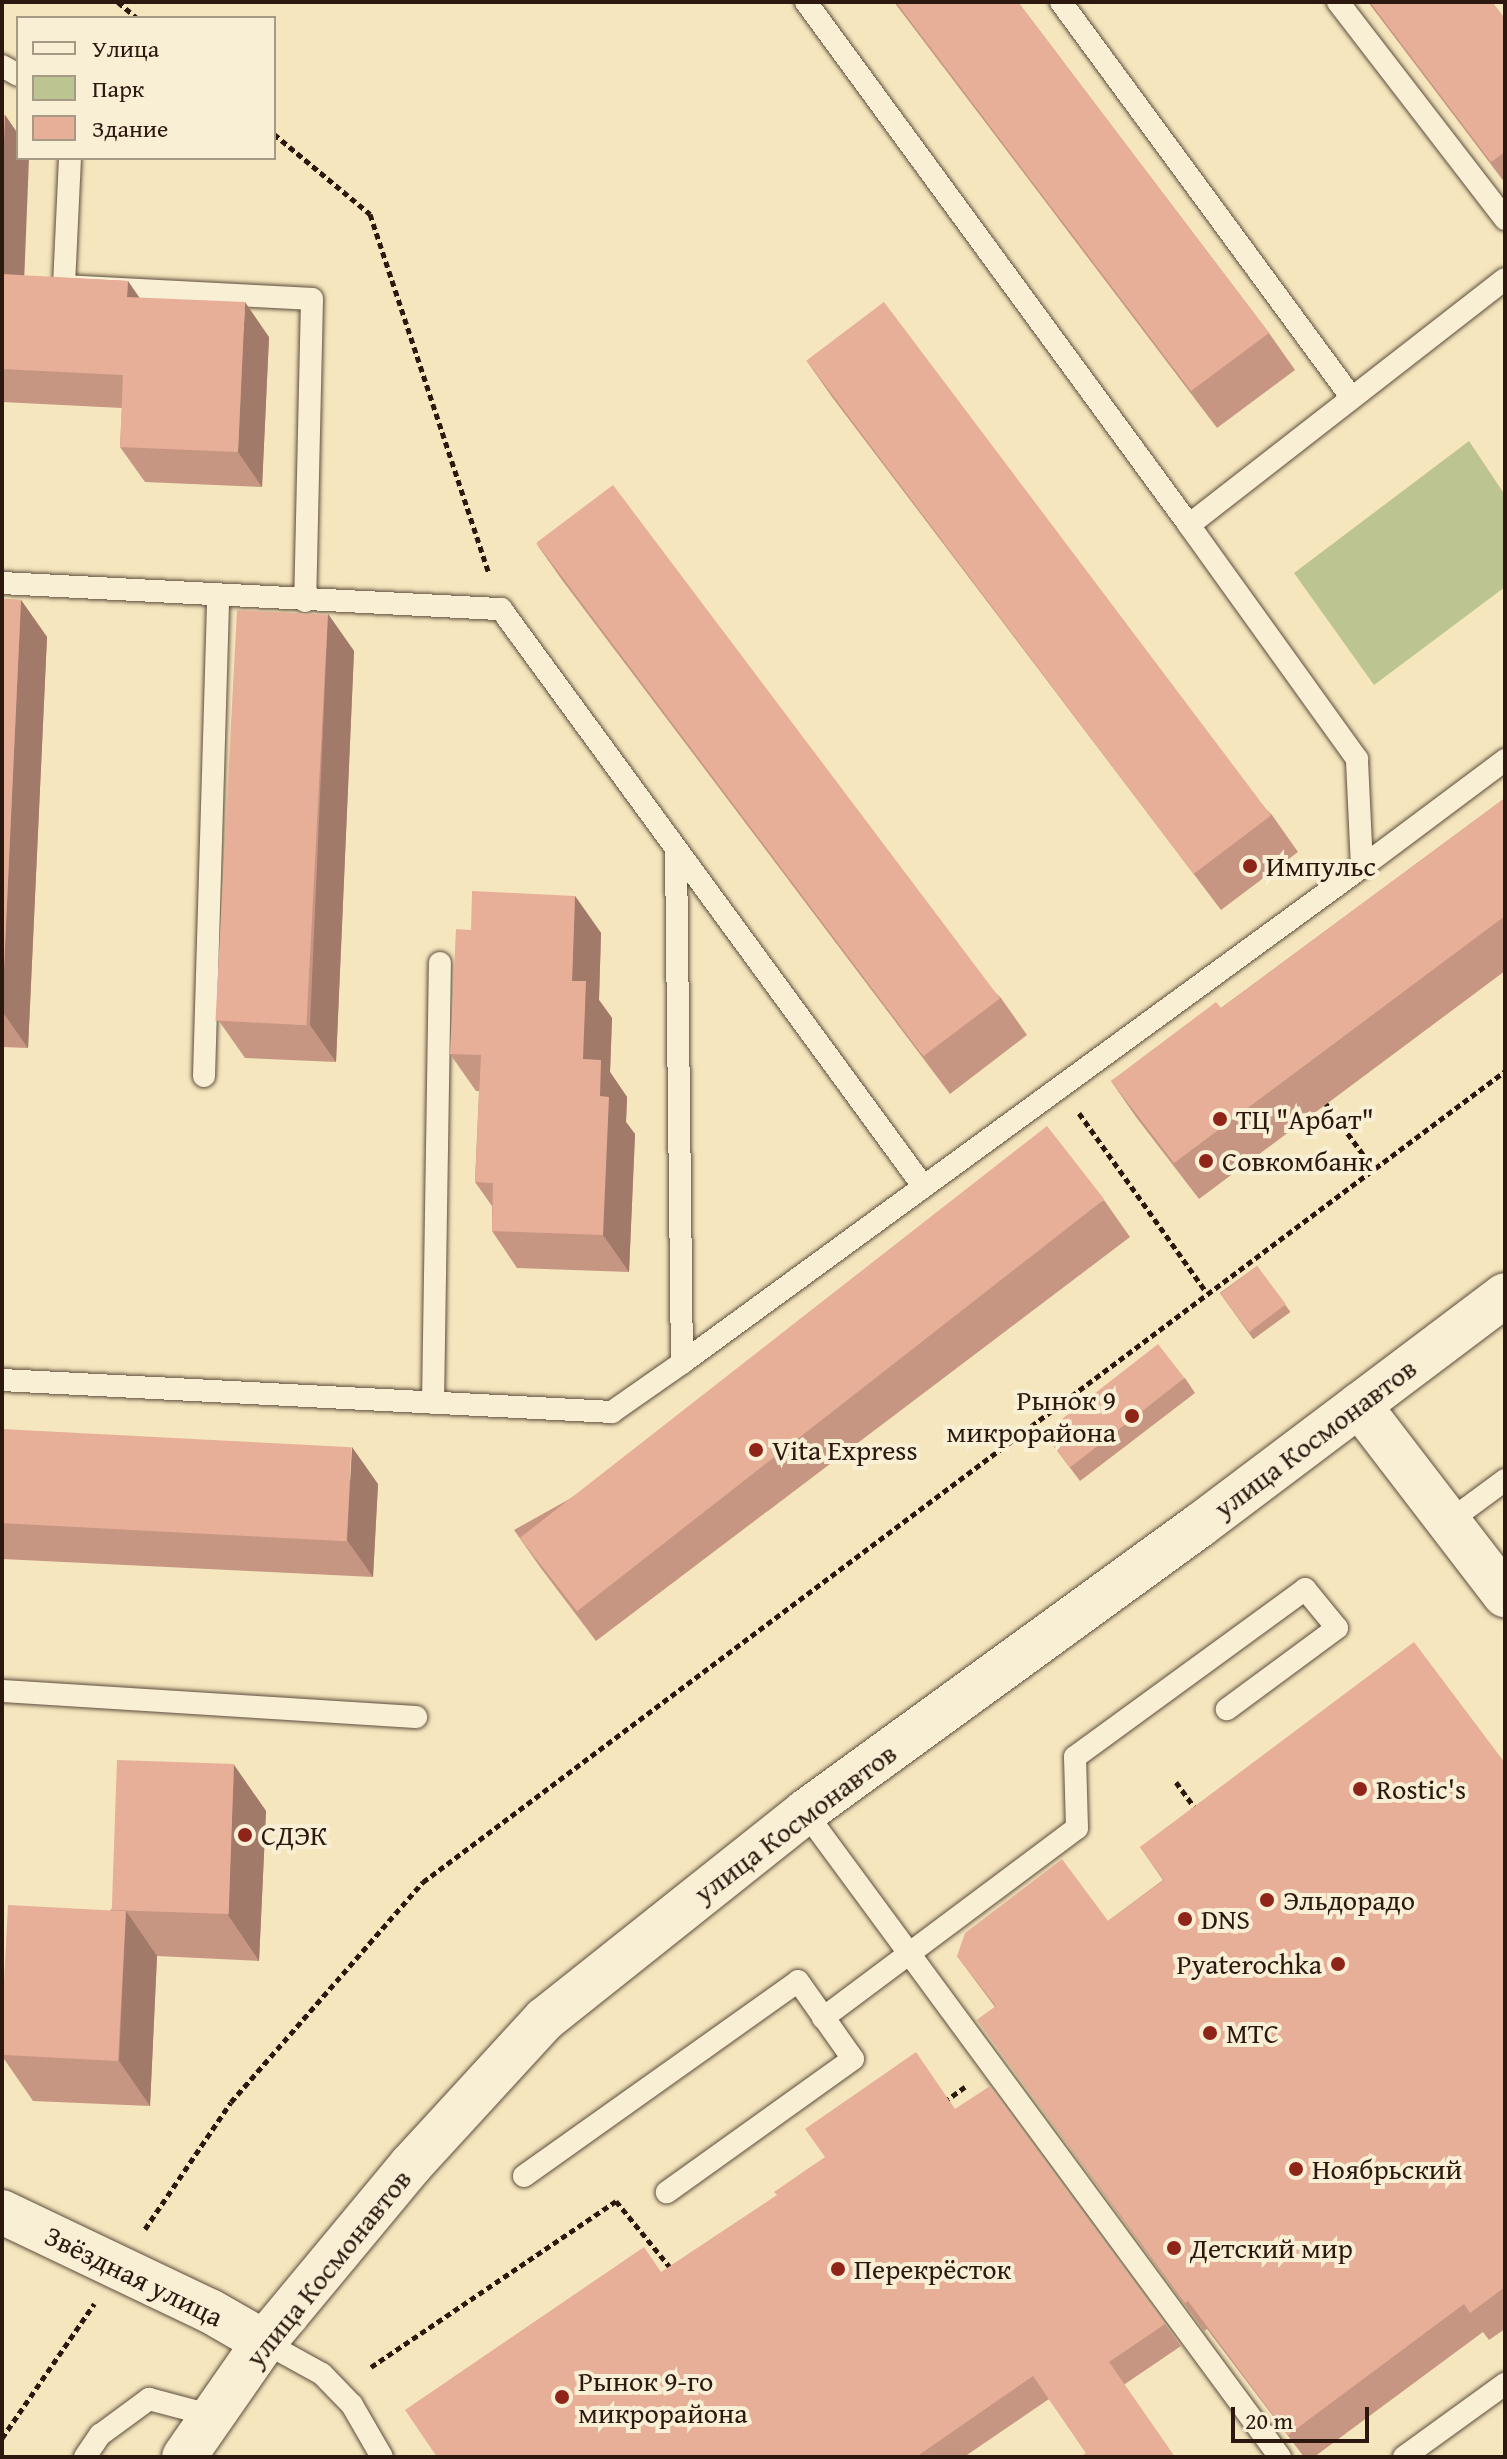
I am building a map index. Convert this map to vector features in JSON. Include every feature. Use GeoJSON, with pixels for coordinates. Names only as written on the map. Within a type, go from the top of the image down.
{"type":"FeatureCollection","features":[{"type":"Feature","properties":{"kind":"main road","name":"улица Космонавтов"},"geometry":{"type":"LineString","coordinates":[[184,2457],[264,2342],[411,2165],[545,2019],[805,1812],[1505,1295]]}},
{"type":"Feature","properties":{"kind":"main road"},"geometry":{"type":"LineString","coordinates":[[1359,1405],[1505,1595]]}},
{"type":"Feature","properties":{"kind":"main road","name":"Звёздная улица"},"geometry":{"type":"LineString","coordinates":[[2,2212],[119,2267],[264,2342]]}},
{"type":"Feature","properties":{"kind":"lane"},"geometry":{"type":"LineString","coordinates":[[806,2],[1357,759],[1362,867]]}},
{"type":"Feature","properties":{"kind":"lane"},"geometry":{"type":"LineString","coordinates":[[1061,2],[1352,398]]}},
{"type":"Feature","properties":{"kind":"lane"},"geometry":{"type":"LineString","coordinates":[[1338,2],[1505,219]]}},
{"type":"Feature","properties":{"kind":"lane"},"geometry":{"type":"LineString","coordinates":[[70,160],[64,286],[312,299],[305,601]]}},
{"type":"Feature","properties":{"kind":"lane"},"geometry":{"type":"LineString","coordinates":[[1189,525],[1505,279]]}},
{"type":"Feature","properties":{"kind":"lane"},"geometry":{"type":"LineString","coordinates":[[2,583],[501,609],[923,1186]]}},
{"type":"Feature","properties":{"kind":"lane"},"geometry":{"type":"LineString","coordinates":[[204,1076],[218,596]]}},
{"type":"Feature","properties":{"kind":"lane"},"geometry":{"type":"LineString","coordinates":[[2,1380],[612,1412],[1505,760]]}},
{"type":"Feature","properties":{"kind":"lane"},"geometry":{"type":"LineString","coordinates":[[676,852],[682,1363]]}},
{"type":"Feature","properties":{"kind":"lane"},"geometry":{"type":"LineString","coordinates":[[433,1403],[440,963]]}},
{"type":"Feature","properties":{"kind":"lane"},"geometry":{"type":"LineString","coordinates":[[1448,1522],[1505,1480]]}},
{"type":"Feature","properties":{"kind":"lane"},"geometry":{"type":"LineString","coordinates":[[823,2018],[1077,1828],[1075,1757],[1305,1589],[1337,1628],[1227,1709]]}},
{"type":"Feature","properties":{"kind":"lane"},"geometry":{"type":"LineString","coordinates":[[2,1691],[416,1717]]}},
{"type":"Feature","properties":{"kind":"lane"},"geometry":{"type":"LineString","coordinates":[[805,1812],[1280,2457]]}},
{"type":"Feature","properties":{"kind":"lane"},"geometry":{"type":"LineString","coordinates":[[524,2176],[798,1981],[853,2059],[667,2192]]}},
{"type":"Feature","properties":{"kind":"lane"},"geometry":{"type":"LineString","coordinates":[[264,2342],[322,2374],[352,2405],[382,2457]]}},
{"type":"Feature","properties":{"kind":"lane"},"geometry":{"type":"LineString","coordinates":[[1404,2457],[1505,2384]]}},
{"type":"Feature","properties":{"kind":"lane"},"geometry":{"type":"LineString","coordinates":[[85,2457],[100,2435],[149,2399],[213,2416]]}},
{"type":"Feature","properties":{"kind":"path"},"geometry":{"type":"LineString","coordinates":[[118,2],[135,16]]}},
{"type":"Feature","properties":{"kind":"path"},"geometry":{"type":"LineString","coordinates":[[276,136],[370,214],[501,609]]}},
{"type":"Feature","properties":{"kind":"path"},"geometry":{"type":"LineString","coordinates":[[2,2438],[231,2102],[423,1882],[1206,1292],[1505,1071]]}},
{"type":"Feature","properties":{"kind":"path"},"geometry":{"type":"LineString","coordinates":[[1060,1086],[1206,1292]]}},
{"type":"Feature","properties":{"kind":"path"},"geometry":{"type":"LineString","coordinates":[[1318,1092],[1373,1168]]}},
{"type":"Feature","properties":{"kind":"path"},"geometry":{"type":"LineString","coordinates":[[1176,1782],[1194,1807]]}},
{"type":"Feature","properties":{"kind":"green space"},"geometry":{"type":"Polygon","coordinates":[[[1469,441],[1505,495],[1505,587],[1374,685],[1294,573],[1469,441]]]}},
{"type":"Feature","properties":{"kind":"building"},"geometry":{"type":"Polygon","coordinates":[[[896,2],[1018,2],[1269,333],[1191,391],[896,2]]]}},
{"type":"Feature","properties":{"kind":"building"},"geometry":{"type":"Polygon","coordinates":[[[1370,2],[1492,2],[1505,19],[1505,152],[1491,162],[1370,2]]]}},
{"type":"Feature","properties":{"kind":"building"},"geometry":{"type":"Polygon","coordinates":[[[2,115],[5,115],[2,188],[2,115]]]}},
{"type":"Feature","properties":{"kind":"building"},"geometry":{"type":"Polygon","coordinates":[[[2,274],[128,281],[127,297],[245,302],[238,452],[120,447],[123,375],[2,369],[2,274]]]}},
{"type":"Feature","properties":{"kind":"building"},"geometry":{"type":"Polygon","coordinates":[[[884,302],[1271,816],[1193,874],[807,360],[884,302]]]}},
{"type":"Feature","properties":{"kind":"building"},"geometry":{"type":"Polygon","coordinates":[[[613,485],[1000,999],[923,1056],[536,543],[613,485]]]}},
{"type":"Feature","properties":{"kind":"building"},"geometry":{"type":"Polygon","coordinates":[[[2,599],[21,600],[2,1011],[2,599]]]}},
{"type":"Feature","properties":{"kind":"building"},"geometry":{"type":"Polygon","coordinates":[[[237,610],[328,615],[306,1025],[215,1020],[237,610]]]}},
{"type":"Feature","properties":{"kind":"building"},"geometry":{"type":"Polygon","coordinates":[[[1505,798],[1505,916],[1174,1163],[1111,1081],[1216,1002],[1221,1008],[1505,798]]]}},
{"type":"Feature","properties":{"kind":"building"},"geometry":{"type":"Polygon","coordinates":[[[472,891],[575,896],[572,981],[586,981],[583,1059],[601,1060],[600,1096],[609,1097],[603,1235],[492,1231],[493,1183],[475,1182],[481,1055],[450,1054],[456,929],[471,930],[472,891]]]}},
{"type":"Feature","properties":{"kind":"building"},"geometry":{"type":"Polygon","coordinates":[[[1047,1126],[1104,1199],[577,1611],[520,1538],[1047,1126]]]}},
{"type":"Feature","properties":{"kind":"building"},"geometry":{"type":"Polygon","coordinates":[[[1257,1266],[1286,1304],[1249,1332],[1220,1294],[1257,1266]]]}},
{"type":"Feature","properties":{"kind":"building"},"geometry":{"type":"Polygon","coordinates":[[[1158,1344],[1184,1378],[1070,1467],[1044,1433],[1158,1344]]]}},
{"type":"Feature","properties":{"kind":"building"},"geometry":{"type":"Polygon","coordinates":[[[2,1429],[352,1447],[347,1541],[2,1523],[2,1429]]]}},
{"type":"Feature","properties":{"kind":"building","name":"Ноябрьский"},"geometry":{"type":"Polygon","coordinates":[[[1414,1642],[1505,1763],[1505,2287],[1470,2313],[1464,2304],[1288,2435],[1188,2301],[1185,2303],[977,2020],[996,2006],[957,1956],[965,1933],[1062,1859],[1108,1921],[1164,1880],[1140,1847],[1414,1642]]]}},
{"type":"Feature","properties":{"kind":"building"},"geometry":{"type":"Polygon","coordinates":[[[117,1760],[234,1764],[229,1914],[112,1910],[117,1760]]]}},
{"type":"Feature","properties":{"kind":"building"},"geometry":{"type":"Polygon","coordinates":[[[8,1905],[126,1911],[118,2061],[2,2055],[8,1905]]]}},
{"type":"Feature","properties":{"kind":"building"},"geometry":{"type":"Polygon","coordinates":[[[916,2052],[955,2109],[990,2086],[1165,2324],[1109,2362],[1175,2457],[1080,2457],[1086,2453],[1033,2376],[916,2457],[437,2457],[405,2410],[644,2247],[661,2272],[777,2195],[774,2192],[825,2157],[805,2129],[916,2052]]]}},
{"type":"Feature","properties":{"kind":"place","name":"Импульс"},"geometry":{"type":"Point","coordinates":[1250,866]}},
{"type":"Feature","properties":{"kind":"place","name":"ТЦ \"Арбат\""},"geometry":{"type":"Point","coordinates":[1220,1119]}},
{"type":"Feature","properties":{"kind":"place","name":"Совкомбанк"},"geometry":{"type":"Point","coordinates":[1206,1161]}},
{"type":"Feature","properties":{"kind":"place","name":"Рынок 9 микрорайона"},"geometry":{"type":"Point","coordinates":[1132,1416]}},
{"type":"Feature","properties":{"kind":"place","name":"Vita Express"},"geometry":{"type":"Point","coordinates":[756,1450]}},
{"type":"Feature","properties":{"kind":"place","name":"Rostic's"},"geometry":{"type":"Point","coordinates":[1360,1789]}},
{"type":"Feature","properties":{"kind":"place","name":"СДЭК"},"geometry":{"type":"Point","coordinates":[245,1835]}},
{"type":"Feature","properties":{"kind":"place","name":"Эльдорадо"},"geometry":{"type":"Point","coordinates":[1267,1900]}},
{"type":"Feature","properties":{"kind":"place","name":"DNS"},"geometry":{"type":"Point","coordinates":[1185,1919]}},
{"type":"Feature","properties":{"kind":"place","name":"Pyaterochka"},"geometry":{"type":"Point","coordinates":[1338,1964]}},
{"type":"Feature","properties":{"kind":"place","name":"МТС"},"geometry":{"type":"Point","coordinates":[1210,2033]}},
{"type":"Feature","properties":{"kind":"place","name":"Ноябрьский"},"geometry":{"type":"Point","coordinates":[1296,2169]}},
{"type":"Feature","properties":{"kind":"place","name":"Детский мир"},"geometry":{"type":"Point","coordinates":[1174,2248]}},
{"type":"Feature","properties":{"kind":"place","name":"Перекрёсток"},"geometry":{"type":"Point","coordinates":[838,2269]}},
{"type":"Feature","properties":{"kind":"place","name":"Рынок 9-го микрорайона"},"geometry":{"type":"Point","coordinates":[562,2397]}}]}
